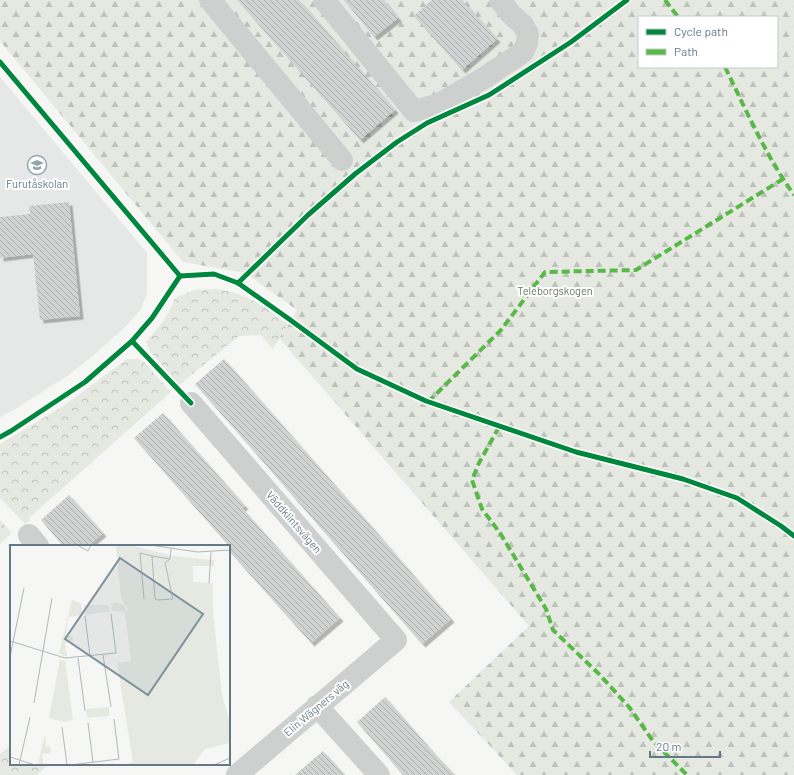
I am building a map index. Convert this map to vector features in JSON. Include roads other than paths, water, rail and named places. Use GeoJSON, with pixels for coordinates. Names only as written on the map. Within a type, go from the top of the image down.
{"type":"FeatureCollection","features":[{"type":"Feature","properties":{"kind":"street"},"geometry":{"type":"LineString","coordinates":[[210,0],[342,160]]}},
{"type":"Feature","properties":{"kind":"street"},"geometry":{"type":"LineString","coordinates":[[324,0],[414,111],[436,105],[484,78],[523,52],[527,43],[528,34],[523,25],[510,13],[500,0]]}},
{"type":"Feature","properties":{"kind":"street","name":"Väddklintsvägen"},"geometry":{"type":"LineString","coordinates":[[191,403],[396,640]]}},
{"type":"Feature","properties":{"kind":"street","name":"Elin Wägners väg"},"geometry":{"type":"LineString","coordinates":[[235,771],[317,706],[396,640]]}},
{"type":"Feature","properties":{"kind":"street"},"geometry":{"type":"LineString","coordinates":[[317,706],[379,775]]}},
{"type":"Feature","properties":{"kind":"place","name":"Furutåskolan"},"geometry":{"type":"Point","coordinates":[37,165]}},
{"type":"Feature","properties":{"kind":"park label","name":"Teleborgskogen"},"geometry":{"type":"Point","coordinates":[555,291]}}]}
